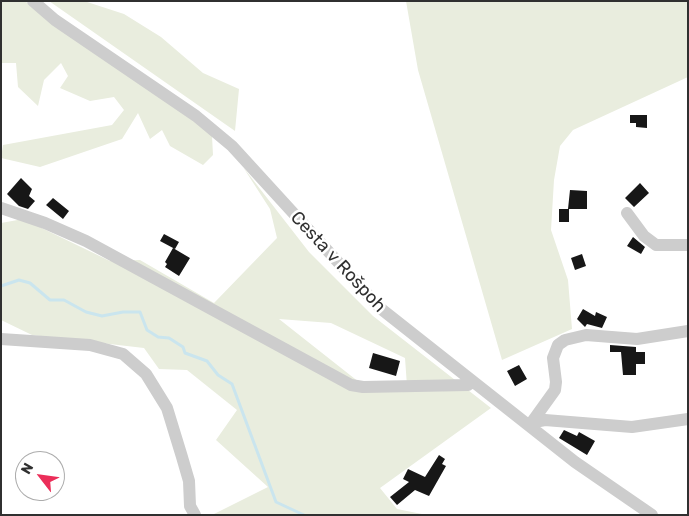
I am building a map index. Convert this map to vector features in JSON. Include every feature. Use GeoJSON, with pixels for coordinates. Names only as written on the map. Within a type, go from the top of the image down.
{"type":"FeatureCollection","features":[{"type":"Feature","properties":{"kind":"street","name":"Cesta v Rošpoh"},"geometry":{"type":"LineString","coordinates":[[33,1],[64,26],[160,90],[232,146],[380,308],[471,382],[530,423],[575,462],[652,515]]}},
{"type":"Feature","properties":{"kind":"street"},"geometry":{"type":"LineString","coordinates":[[1,208],[45,223],[86,241],[352,385],[363,387],[468,385],[471,382]]}},
{"type":"Feature","properties":{"kind":"street"},"geometry":{"type":"LineString","coordinates":[[628,212],[637,227],[656,245],[688,245]]}},
{"type":"Feature","properties":{"kind":"street"},"geometry":{"type":"LineString","coordinates":[[530,423],[555,390],[553,358],[558,345],[565,340],[586,335],[637,339],[688,331]]}},
{"type":"Feature","properties":{"kind":"street"},"geometry":{"type":"LineString","coordinates":[[1,339],[90,345],[123,354],[146,374],[167,408],[188,480],[190,506],[195,515]]}},
{"type":"Feature","properties":{"kind":"street"},"geometry":{"type":"LineString","coordinates":[[530,423],[545,420],[632,427],[688,419]]}},
{"type":"Feature","properties":{"kind":"shaded area"},"geometry":{"type":"Polygon","coordinates":[[[1,1],[25,1],[63,32],[169,100],[212,136],[213,155],[203,165],[170,146],[162,130],[150,139],[138,113],[122,139],[40,167],[1,158],[3,145],[112,125],[124,110],[114,97],[90,101],[60,88],[68,76],[61,63],[44,80],[38,106],[18,87],[16,63],[1,63],[1,1]]]}},
{"type":"Feature","properties":{"kind":"shaded area"},"geometry":{"type":"Polygon","coordinates":[[[49,1],[84,1],[124,14],[161,37],[203,73],[239,89],[235,131],[49,1]]]}},
{"type":"Feature","properties":{"kind":"shaded area"},"geometry":{"type":"Polygon","coordinates":[[[406,1],[688,1],[688,77],[573,130],[560,146],[554,180],[551,230],[568,280],[572,329],[502,360],[418,70],[406,1]]]}},
{"type":"Feature","properties":{"kind":"shaded area"},"geometry":{"type":"Polygon","coordinates":[[[243,167],[309,252],[373,316],[491,408],[380,488],[397,509],[427,515],[212,515],[268,487],[216,440],[237,410],[187,370],[159,369],[144,348],[32,335],[1,320],[1,223],[23,219],[110,261],[140,260],[214,303],[277,238],[270,209],[243,167]],[[279,319],[369,390],[407,386],[405,358],[331,323],[279,319]]]}},
{"type":"Feature","properties":{"kind":"building"},"geometry":{"type":"Polygon","coordinates":[[[630,115],[647,115],[647,128],[636,127],[636,123],[630,123],[630,115]]]}},
{"type":"Feature","properties":{"kind":"building"},"geometry":{"type":"Polygon","coordinates":[[[21,178],[32,189],[29,196],[35,201],[28,209],[19,206],[7,194],[21,178]]]}},
{"type":"Feature","properties":{"kind":"building"},"geometry":{"type":"Polygon","coordinates":[[[640,183],[649,193],[634,207],[625,198],[640,183]]]}},
{"type":"Feature","properties":{"kind":"building"},"geometry":{"type":"Polygon","coordinates":[[[570,190],[587,191],[587,209],[568,209],[570,190]]]}},
{"type":"Feature","properties":{"kind":"building"},"geometry":{"type":"Polygon","coordinates":[[[53,198],[69,211],[63,219],[46,205],[53,198]]]}},
{"type":"Feature","properties":{"kind":"building"},"geometry":{"type":"Polygon","coordinates":[[[559,209],[569,209],[569,222],[559,222],[559,209]]]}},
{"type":"Feature","properties":{"kind":"building"},"geometry":{"type":"Polygon","coordinates":[[[164,234],[179,242],[175,249],[160,241],[164,234]]]}},
{"type":"Feature","properties":{"kind":"building"},"geometry":{"type":"Polygon","coordinates":[[[633,237],[645,247],[641,254],[627,246],[633,237]]]}},
{"type":"Feature","properties":{"kind":"building"},"geometry":{"type":"Polygon","coordinates":[[[173,248],[190,258],[179,276],[165,267],[167,264],[165,262],[173,248]]]}},
{"type":"Feature","properties":{"kind":"building"},"geometry":{"type":"Polygon","coordinates":[[[582,254],[586,266],[575,270],[571,258],[582,254]]]}},
{"type":"Feature","properties":{"kind":"building"},"geometry":{"type":"Polygon","coordinates":[[[583,309],[595,316],[596,312],[607,317],[602,328],[587,324],[585,327],[577,319],[583,309]]]}},
{"type":"Feature","properties":{"kind":"building"},"geometry":{"type":"Polygon","coordinates":[[[610,345],[636,347],[636,352],[645,352],[645,364],[636,364],[636,375],[623,375],[621,352],[610,352],[610,345]]]}},
{"type":"Feature","properties":{"kind":"building"},"geometry":{"type":"Polygon","coordinates":[[[373,353],[400,361],[396,376],[369,368],[373,353]]]}},
{"type":"Feature","properties":{"kind":"building"},"geometry":{"type":"Polygon","coordinates":[[[519,365],[527,379],[515,386],[507,371],[519,365]]]}},
{"type":"Feature","properties":{"kind":"building"},"geometry":{"type":"Polygon","coordinates":[[[564,430],[577,436],[579,432],[595,441],[587,455],[559,438],[564,430]]]}},
{"type":"Feature","properties":{"kind":"building"},"geometry":{"type":"Polygon","coordinates":[[[439,455],[445,459],[442,464],[446,466],[429,496],[415,490],[397,505],[390,497],[409,482],[403,479],[408,469],[425,477],[439,455]]]}},
{"type":"Feature","properties":{"kind":"waterway"},"geometry":{"type":"LineString","coordinates":[[1,286],[19,280],[30,283],[50,300],[64,300],[86,312],[102,316],[123,312],[140,312],[147,330],[158,337],[169,338],[183,347],[185,353],[207,361],[218,375],[232,384],[276,502],[304,515]]}}]}
